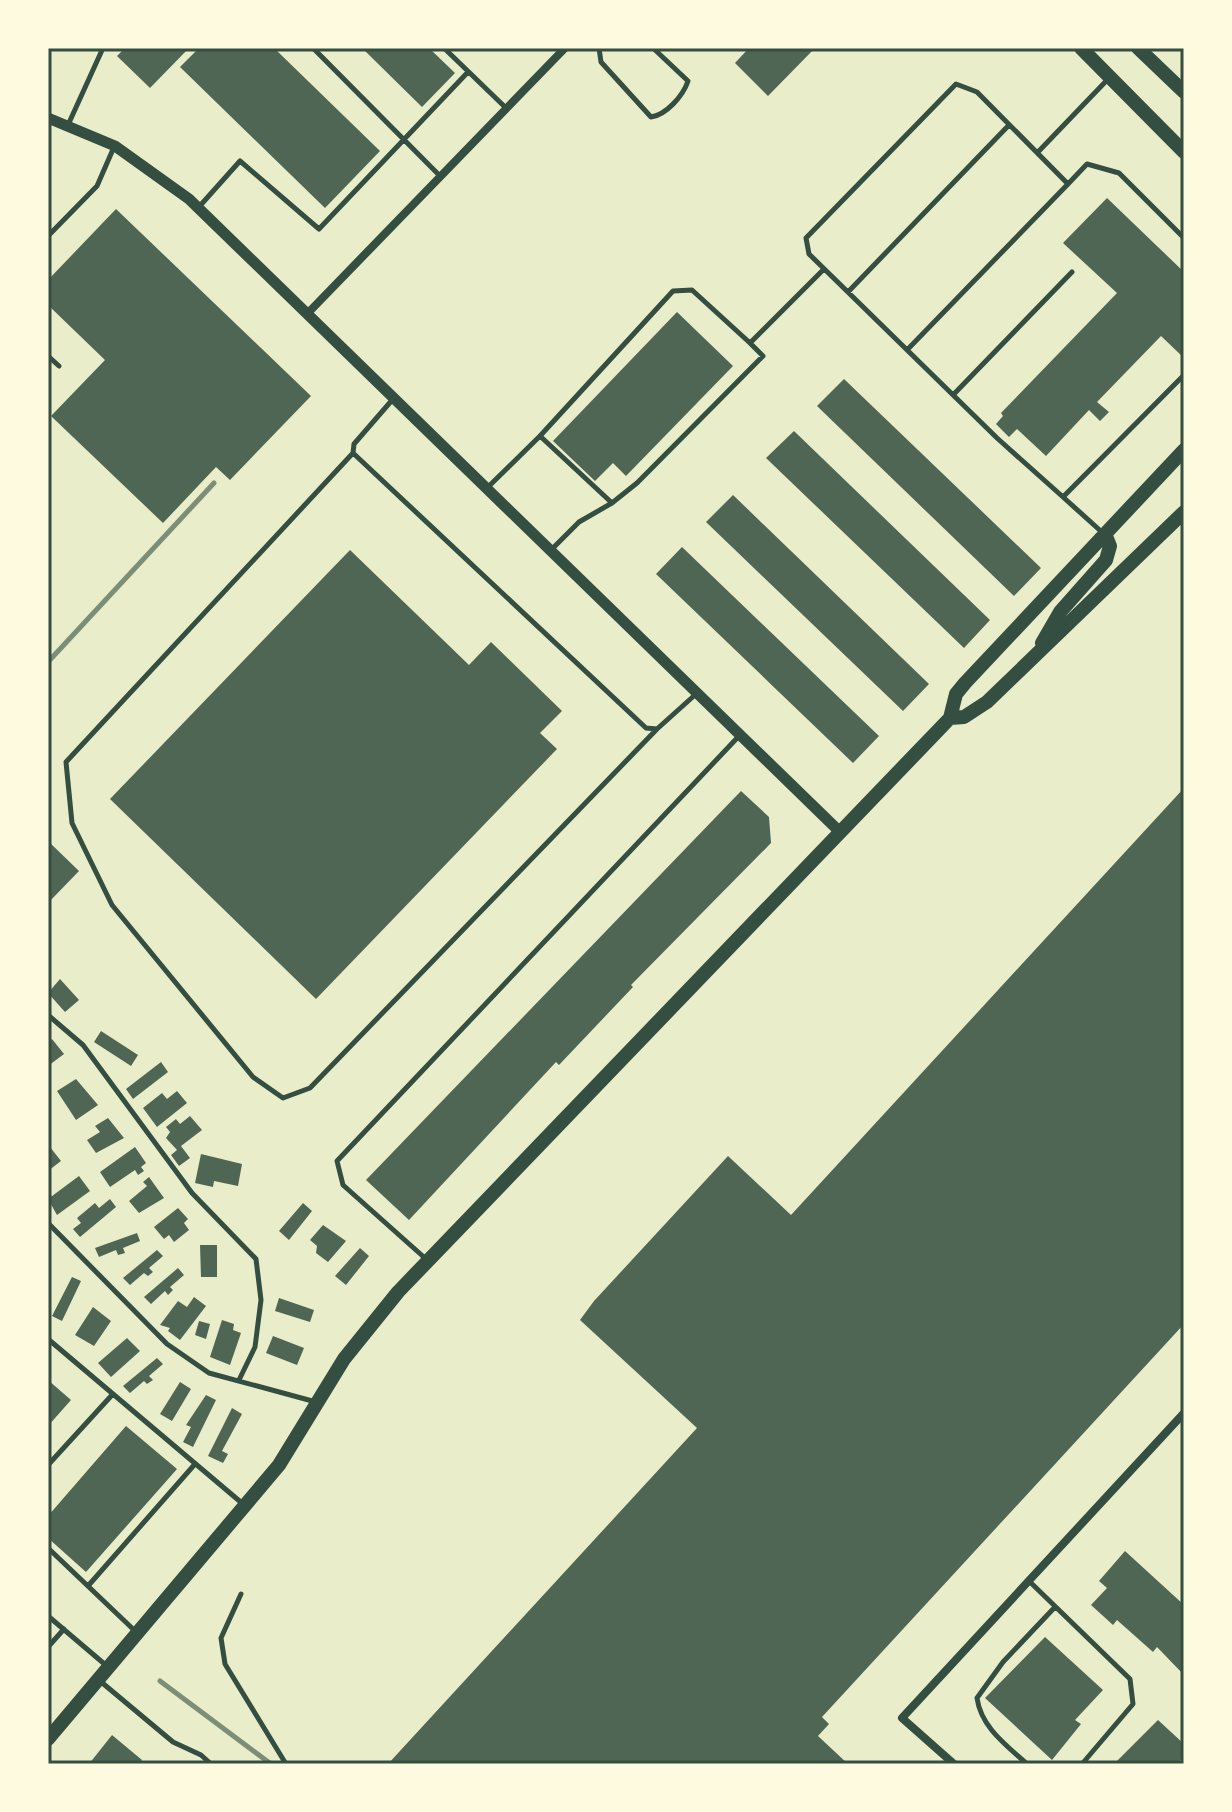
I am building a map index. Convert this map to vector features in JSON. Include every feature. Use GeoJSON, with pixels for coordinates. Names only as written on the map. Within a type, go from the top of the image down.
{"type":"FeatureCollection","features":[{"type":"Feature","properties":{"kind":"main road"},"geometry":{"type":"LineString","coordinates":[[1081,48],[1184,152]]}},
{"type":"Feature","properties":{"kind":"main road"},"geometry":{"type":"LineString","coordinates":[[1140,49],[1184,92]]}},
{"type":"Feature","properties":{"kind":"main road"},"geometry":{"type":"LineString","coordinates":[[1138,105],[1184,163]]}},
{"type":"Feature","properties":{"kind":"main road"},"geometry":{"type":"LineString","coordinates":[[48,1739],[290,1450],[317,1403],[371,1324],[428,1260],[950,718],[956,694],[965,683],[1184,450]]}},
{"type":"Feature","properties":{"kind":"main road"},"geometry":{"type":"LineString","coordinates":[[950,718],[976,712],[1184,512]]}},
{"type":"Feature","properties":{"kind":"main road"},"geometry":{"type":"LineString","coordinates":[[1033,658],[1060,612],[1106,560],[1110,546],[1106,536]]}},
{"type":"Feature","properties":{"kind":"street"},"geometry":{"type":"LineString","coordinates":[[307,314],[565,48]]}},
{"type":"Feature","properties":{"kind":"street"},"geometry":{"type":"LineString","coordinates":[[48,118],[115,146],[165,179],[198,208],[840,832]]}},
{"type":"Feature","properties":{"kind":"street"},"geometry":{"type":"LineString","coordinates":[[954,1764],[902,1718],[1184,1413]]}},
{"type":"Feature","properties":{"kind":"lane"},"geometry":{"type":"LineString","coordinates":[[68,125],[103,48]]}},
{"type":"Feature","properties":{"kind":"lane"},"geometry":{"type":"LineString","coordinates":[[313,48],[441,177]]}},
{"type":"Feature","properties":{"kind":"lane"},"geometry":{"type":"LineString","coordinates":[[444,48],[507,109]]}},
{"type":"Feature","properties":{"kind":"lane"},"geometry":{"type":"LineString","coordinates":[[599,48],[601,62],[651,117],[660,116],[685,89],[688,81],[653,48]]}},
{"type":"Feature","properties":{"kind":"lane"},"geometry":{"type":"LineString","coordinates":[[198,208],[240,161],[319,229],[468,72]]}},
{"type":"Feature","properties":{"kind":"lane"},"geometry":{"type":"LineString","coordinates":[[1038,152],[1110,77]]}},
{"type":"Feature","properties":{"kind":"lane"},"geometry":{"type":"LineString","coordinates":[[1068,184],[977,92],[956,84],[806,238],[809,254],[824,269],[953,395],[1106,536]]}},
{"type":"Feature","properties":{"kind":"lane"},"geometry":{"type":"LineString","coordinates":[[848,292],[1009,125]]}},
{"type":"Feature","properties":{"kind":"lane"},"geometry":{"type":"LineString","coordinates":[[48,236],[97,186],[115,146]]}},
{"type":"Feature","properties":{"kind":"lane"},"geometry":{"type":"LineString","coordinates":[[907,350],[1087,164],[1119,173],[1184,238]]}},
{"type":"Feature","properties":{"kind":"lane"},"geometry":{"type":"LineString","coordinates":[[750,343],[824,269]]}},
{"type":"Feature","properties":{"kind":"lane"},"geometry":{"type":"LineString","coordinates":[[953,395],[1072,272]]}},
{"type":"Feature","properties":{"kind":"lane"},"geometry":{"type":"LineString","coordinates":[[486,488],[540,436],[673,291],[692,290],[763,356],[637,483],[612,503],[579,522],[550,551]]}},
{"type":"Feature","properties":{"kind":"lane"},"geometry":{"type":"LineString","coordinates":[[48,356],[59,366]]}},
{"type":"Feature","properties":{"kind":"lane"},"geometry":{"type":"LineString","coordinates":[[1063,497],[1184,375]]}},
{"type":"Feature","properties":{"kind":"lane"},"geometry":{"type":"LineString","coordinates":[[394,398],[354,444],[353,453],[66,762],[72,823],[112,905],[253,1077],[283,1098],[310,1088],[657,729],[697,693]]}},
{"type":"Feature","properties":{"kind":"lane"},"geometry":{"type":"LineString","coordinates":[[540,436],[612,503]]}},
{"type":"Feature","properties":{"kind":"lane"},"geometry":{"type":"LineString","coordinates":[[353,453],[646,728],[657,729]]}},
{"type":"Feature","properties":{"kind":"lane"},"geometry":{"type":"LineString","coordinates":[[428,1260],[343,1185],[337,1161],[739,735]]}},
{"type":"Feature","properties":{"kind":"lane"},"geometry":{"type":"LineString","coordinates":[[48,1015],[83,1045],[192,1193],[256,1259],[261,1300],[255,1347],[239,1380]]}},
{"type":"Feature","properties":{"kind":"lane"},"geometry":{"type":"LineString","coordinates":[[48,1223],[167,1344],[209,1373],[317,1403]]}},
{"type":"Feature","properties":{"kind":"lane"},"geometry":{"type":"LineString","coordinates":[[48,1339],[246,1506]]}},
{"type":"Feature","properties":{"kind":"lane"},"geometry":{"type":"LineString","coordinates":[[48,1465],[112,1395]]}},
{"type":"Feature","properties":{"kind":"lane"},"geometry":{"type":"LineString","coordinates":[[88,1586],[195,1464]]}},
{"type":"Feature","properties":{"kind":"lane"},"geometry":{"type":"LineString","coordinates":[[48,1548],[138,1634]]}},
{"type":"Feature","properties":{"kind":"lane"},"geometry":{"type":"LineString","coordinates":[[1029,1581],[1130,1679],[1133,1704],[1082,1764]]}},
{"type":"Feature","properties":{"kind":"lane"},"geometry":{"type":"LineString","coordinates":[[241,1594],[221,1638],[225,1664],[286,1764]]}},
{"type":"Feature","properties":{"kind":"lane"},"geometry":{"type":"LineString","coordinates":[[1027,1764],[987,1727],[978,1711],[977,1698],[1003,1662],[1055,1607]]}},
{"type":"Feature","properties":{"kind":"lane"},"geometry":{"type":"LineString","coordinates":[[48,1616],[109,1668]]}},
{"type":"Feature","properties":{"kind":"lane"},"geometry":{"type":"LineString","coordinates":[[48,1647],[64,1629]]}},
{"type":"Feature","properties":{"kind":"lane"},"geometry":{"type":"LineString","coordinates":[[99,1680],[173,1742],[201,1755],[211,1764]]}},
{"type":"Feature","properties":{"kind":"building"},"geometry":{"type":"Polygon","coordinates":[[[125,48],[189,48],[150,88],[117,56],[125,48]]]}},
{"type":"Feature","properties":{"kind":"building"},"geometry":{"type":"Polygon","coordinates":[[[199,48],[274,48],[380,151],[325,208],[180,67],[199,48]]]}},
{"type":"Feature","properties":{"kind":"building"},"geometry":{"type":"Polygon","coordinates":[[[362,48],[429,48],[455,73],[422,107],[362,48]]]}},
{"type":"Feature","properties":{"kind":"building"},"geometry":{"type":"Polygon","coordinates":[[[749,48],[815,48],[768,96],[735,63],[749,48]]]}},
{"type":"Feature","properties":{"kind":"building"},"geometry":{"type":"Polygon","coordinates":[[[1107,198],[1184,272],[1184,358],[1161,336],[1097,402],[1109,412],[1100,421],[1089,410],[1046,456],[1017,429],[1009,437],[996,424],[1003,416],[1001,413],[1117,293],[1063,243],[1107,198]]]}},
{"type":"Feature","properties":{"kind":"building"},"geometry":{"type":"Polygon","coordinates":[[[116,209],[311,396],[230,480],[216,467],[163,523],[51,416],[105,360],[48,305],[48,280],[116,209]]]}},
{"type":"Feature","properties":{"kind":"building"},"geometry":{"type":"Polygon","coordinates":[[[677,312],[733,366],[626,476],[613,463],[595,481],[553,441],[677,312]]]}},
{"type":"Feature","properties":{"kind":"building"},"geometry":{"type":"Polygon","coordinates":[[[844,379],[1041,568],[1014,596],[817,406],[844,379]]]}},
{"type":"Feature","properties":{"kind":"building"},"geometry":{"type":"Polygon","coordinates":[[[794,431],[990,620],[964,648],[766,458],[794,431]]]}},
{"type":"Feature","properties":{"kind":"building"},"geometry":{"type":"Polygon","coordinates":[[[733,495],[929,684],[903,711],[706,522],[733,495]]]}},
{"type":"Feature","properties":{"kind":"building"},"geometry":{"type":"Polygon","coordinates":[[[682,547],[879,736],[853,763],[656,574],[682,547]]]}},
{"type":"Feature","properties":{"kind":"building"},"geometry":{"type":"Polygon","coordinates":[[[350,550],[469,665],[491,642],[562,711],[540,733],[557,749],[316,999],[110,799],[350,550]]]}},
{"type":"Feature","properties":{"kind":"building"},"geometry":{"type":"Polygon","coordinates":[[[1184,788],[1184,1324],[822,1717],[829,1724],[818,1736],[848,1764],[388,1764],[697,1428],[580,1320],[594,1301],[728,1156],[791,1215],[1184,788]]]}},
{"type":"Feature","properties":{"kind":"building"},"geometry":{"type":"Polygon","coordinates":[[[741,791],[769,817],[771,843],[631,985],[633,987],[559,1065],[556,1062],[409,1220],[366,1180],[741,791]]]}},
{"type":"Feature","properties":{"kind":"building"},"geometry":{"type":"Polygon","coordinates":[[[48,841],[79,871],[48,903],[48,841]]]}},
{"type":"Feature","properties":{"kind":"building"},"geometry":{"type":"Polygon","coordinates":[[[60,979],[79,1000],[65,1012],[48,993],[60,979]]]}},
{"type":"Feature","properties":{"kind":"building"},"geometry":{"type":"Polygon","coordinates":[[[101,1031],[138,1055],[131,1066],[94,1042],[101,1031]]]}},
{"type":"Feature","properties":{"kind":"building"},"geometry":{"type":"Polygon","coordinates":[[[52,1039],[64,1054],[48,1066],[48,1043],[52,1039]]]}},
{"type":"Feature","properties":{"kind":"building"},"geometry":{"type":"Polygon","coordinates":[[[161,1062],[168,1072],[133,1099],[126,1089],[161,1062]]]}},
{"type":"Feature","properties":{"kind":"building"},"geometry":{"type":"Polygon","coordinates":[[[76,1079],[98,1105],[76,1120],[57,1091],[76,1079]]]}},
{"type":"Feature","properties":{"kind":"building"},"geometry":{"type":"Polygon","coordinates":[[[177,1091],[187,1103],[157,1127],[143,1108],[162,1093],[167,1099],[177,1091]]]}},
{"type":"Feature","properties":{"kind":"building"},"geometry":{"type":"Polygon","coordinates":[[[190,1116],[202,1130],[181,1146],[190,1158],[179,1166],[171,1155],[177,1150],[166,1138],[170,1132],[166,1127],[176,1119],[180,1124],[190,1116]]]}},
{"type":"Feature","properties":{"kind":"building"},"geometry":{"type":"Polygon","coordinates":[[[108,1118],[124,1138],[96,1153],[87,1140],[100,1132],[95,1126],[108,1118]]]}},
{"type":"Feature","properties":{"kind":"building"},"geometry":{"type":"Polygon","coordinates":[[[135,1147],[146,1163],[141,1167],[144,1171],[138,1175],[135,1170],[110,1187],[100,1172],[135,1147]]]}},
{"type":"Feature","properties":{"kind":"building"},"geometry":{"type":"Polygon","coordinates":[[[48,1148],[61,1161],[48,1171],[48,1148]]]}},
{"type":"Feature","properties":{"kind":"building"},"geometry":{"type":"Polygon","coordinates":[[[201,1154],[242,1164],[238,1186],[214,1181],[213,1187],[195,1183],[201,1154]]]}},
{"type":"Feature","properties":{"kind":"building"},"geometry":{"type":"Polygon","coordinates":[[[79,1176],[90,1191],[57,1215],[48,1199],[79,1176]]]}},
{"type":"Feature","properties":{"kind":"building"},"geometry":{"type":"Polygon","coordinates":[[[149,1177],[164,1198],[139,1213],[129,1201],[147,1186],[143,1182],[149,1177]]]}},
{"type":"Feature","properties":{"kind":"building"},"geometry":{"type":"Polygon","coordinates":[[[110,1199],[116,1207],[80,1237],[73,1229],[81,1223],[77,1218],[95,1203],[99,1208],[110,1199]]]}},
{"type":"Feature","properties":{"kind":"building"},"geometry":{"type":"Polygon","coordinates":[[[303,1203],[312,1211],[289,1240],[279,1231],[303,1203]]]}},
{"type":"Feature","properties":{"kind":"building"},"geometry":{"type":"Polygon","coordinates":[[[178,1208],[188,1219],[184,1223],[189,1230],[174,1242],[169,1235],[164,1239],[154,1227],[178,1208]]]}},
{"type":"Feature","properties":{"kind":"building"},"geometry":{"type":"Polygon","coordinates":[[[323,1225],[346,1241],[328,1262],[316,1253],[317,1246],[310,1240],[323,1225]]]}},
{"type":"Feature","properties":{"kind":"building"},"geometry":{"type":"Polygon","coordinates":[[[137,1233],[140,1241],[123,1248],[125,1253],[118,1255],[116,1250],[99,1257],[95,1248],[137,1233]]]}},
{"type":"Feature","properties":{"kind":"building"},"geometry":{"type":"Polygon","coordinates":[[[200,1245],[217,1245],[217,1277],[201,1277],[200,1245]]]}},
{"type":"Feature","properties":{"kind":"building"},"geometry":{"type":"Polygon","coordinates":[[[360,1248],[369,1256],[346,1285],[335,1276],[360,1248]]]}},
{"type":"Feature","properties":{"kind":"building"},"geometry":{"type":"Polygon","coordinates":[[[157,1250],[163,1256],[149,1268],[153,1272],[148,1276],[144,1273],[130,1285],[123,1278],[157,1250]]]}},
{"type":"Feature","properties":{"kind":"building"},"geometry":{"type":"Polygon","coordinates":[[[178,1268],[184,1275],[170,1287],[173,1290],[168,1295],[165,1291],[151,1304],[144,1297],[178,1268]]]}},
{"type":"Feature","properties":{"kind":"building"},"geometry":{"type":"Polygon","coordinates":[[[72,1277],[81,1281],[62,1321],[52,1316],[72,1277]]]}},
{"type":"Feature","properties":{"kind":"building"},"geometry":{"type":"Polygon","coordinates":[[[194,1297],[206,1306],[180,1340],[168,1331],[170,1328],[160,1325],[178,1301],[187,1307],[194,1297]]]}},
{"type":"Feature","properties":{"kind":"building"},"geometry":{"type":"Polygon","coordinates":[[[279,1298],[314,1310],[310,1322],[275,1311],[279,1298]]]}},
{"type":"Feature","properties":{"kind":"building"},"geometry":{"type":"Polygon","coordinates":[[[93,1307],[111,1321],[94,1346],[75,1335],[93,1307]]]}},
{"type":"Feature","properties":{"kind":"building"},"geometry":{"type":"Polygon","coordinates":[[[222,1320],[234,1324],[233,1330],[241,1333],[230,1365],[210,1357],[222,1320]]]}},
{"type":"Feature","properties":{"kind":"building"},"geometry":{"type":"Polygon","coordinates":[[[199,1321],[210,1324],[206,1339],[195,1335],[199,1321]]]}},
{"type":"Feature","properties":{"kind":"building"},"geometry":{"type":"Polygon","coordinates":[[[273,1336],[304,1348],[297,1365],[266,1353],[273,1336]]]}},
{"type":"Feature","properties":{"kind":"building"},"geometry":{"type":"Polygon","coordinates":[[[127,1338],[140,1351],[111,1377],[98,1363],[127,1338]]]}},
{"type":"Feature","properties":{"kind":"building"},"geometry":{"type":"Polygon","coordinates":[[[157,1358],[163,1364],[149,1376],[153,1380],[147,1384],[144,1381],[130,1393],[123,1386],[157,1358]]]}},
{"type":"Feature","properties":{"kind":"building"},"geometry":{"type":"Polygon","coordinates":[[[48,1380],[71,1400],[48,1426],[48,1380]]]}},
{"type":"Feature","properties":{"kind":"building"},"geometry":{"type":"Polygon","coordinates":[[[180,1382],[191,1389],[172,1421],[160,1414],[180,1382]]]}},
{"type":"Feature","properties":{"kind":"building"},"geometry":{"type":"Polygon","coordinates":[[[206,1395],[216,1400],[193,1447],[183,1442],[191,1427],[186,1425],[206,1395]]]}},
{"type":"Feature","properties":{"kind":"building"},"geometry":{"type":"Polygon","coordinates":[[[232,1408],[242,1414],[222,1451],[228,1454],[223,1463],[208,1456],[232,1408]]]}},
{"type":"Feature","properties":{"kind":"building"},"geometry":{"type":"Polygon","coordinates":[[[126,1426],[177,1469],[86,1572],[48,1538],[48,1516],[126,1426]]]}},
{"type":"Feature","properties":{"kind":"building"},"geometry":{"type":"Polygon","coordinates":[[[1125,1551],[1184,1605],[1184,1675],[1157,1647],[1153,1652],[1117,1620],[1113,1625],[1091,1605],[1107,1588],[1099,1581],[1125,1551]]]}},
{"type":"Feature","properties":{"kind":"building"},"geometry":{"type":"Polygon","coordinates":[[[1045,1637],[1103,1690],[1075,1720],[1081,1724],[1052,1760],[985,1698],[1045,1637]]]}},
{"type":"Feature","properties":{"kind":"building"},"geometry":{"type":"Polygon","coordinates":[[[1158,1720],[1184,1744],[1184,1756],[1177,1764],[1114,1764],[1158,1720]]]}},
{"type":"Feature","properties":{"kind":"building"},"geometry":{"type":"Polygon","coordinates":[[[112,1735],[142,1760],[139,1764],[89,1764],[112,1735]]]}},
{"type":"Feature","properties":{"kind":"railway"},"geometry":{"type":"LineString","coordinates":[[48,662],[214,483]]}},
{"type":"Feature","properties":{"kind":"railway"},"geometry":{"type":"LineString","coordinates":[[160,1681],[271,1764]]}}]}
